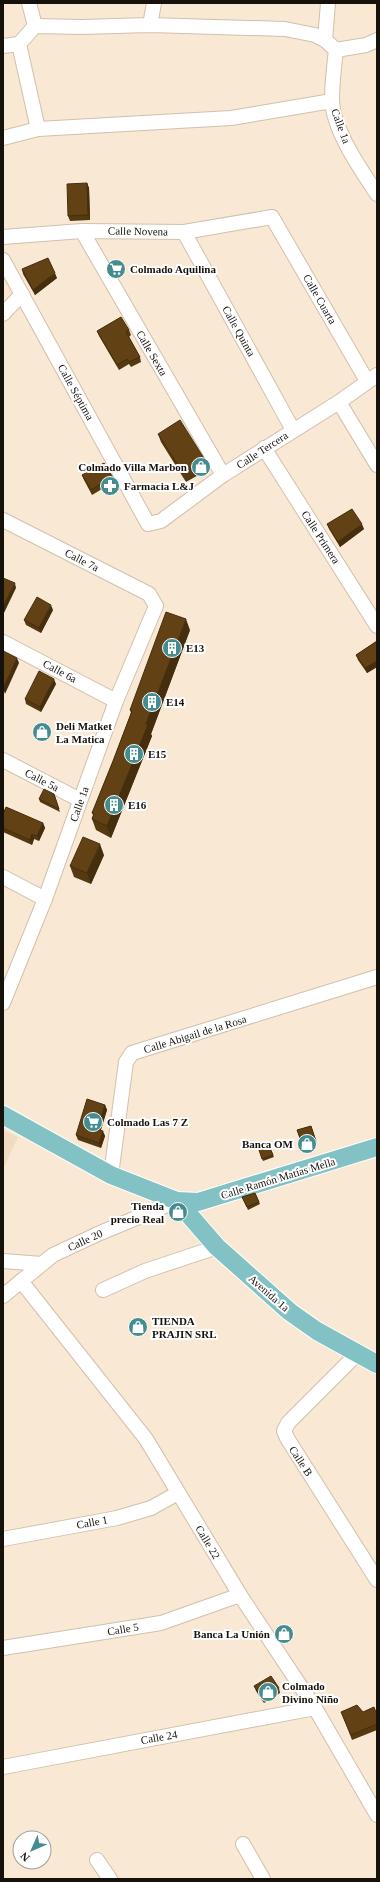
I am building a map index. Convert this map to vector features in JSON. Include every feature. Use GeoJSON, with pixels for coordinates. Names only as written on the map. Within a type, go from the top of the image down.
{"type":"FeatureCollection","features":[{"type":"Feature","properties":{"kind":"main road"},"geometry":{"type":"LineString","coordinates":[[3,1114],[111,1175],[177,1201]]}},
{"type":"Feature","properties":{"kind":"main road","name":"Calle Ramón Matías Mella"},"geometry":{"type":"LineString","coordinates":[[177,1201],[198,1202],[377,1147]]}},
{"type":"Feature","properties":{"kind":"main road","name":"Avenida 1a"},"geometry":{"type":"LineString","coordinates":[[177,1201],[217,1247],[290,1312],[317,1331],[377,1364]]}},
{"type":"Feature","properties":{"kind":"street"},"geometry":{"type":"LineString","coordinates":[[29,3],[35,26]]}},
{"type":"Feature","properties":{"kind":"street"},"geometry":{"type":"LineString","coordinates":[[150,25],[154,3]]}},
{"type":"Feature","properties":{"kind":"street"},"geometry":{"type":"LineString","coordinates":[[325,40],[328,3]]}},
{"type":"Feature","properties":{"kind":"street"},"geometry":{"type":"LineString","coordinates":[[3,46],[19,44],[35,26],[81,27],[150,25],[285,29],[315,35],[325,40],[336,50],[366,45],[377,40]]}},
{"type":"Feature","properties":{"kind":"street"},"geometry":{"type":"LineString","coordinates":[[19,44],[38,129]]}},
{"type":"Feature","properties":{"kind":"street","name":"Calle 1a"},"geometry":{"type":"LineString","coordinates":[[336,50],[332,101],[338,126],[356,163],[377,194]]}},
{"type":"Feature","properties":{"kind":"street"},"geometry":{"type":"LineString","coordinates":[[3,138],[38,129],[231,118],[332,101]]}},
{"type":"Feature","properties":{"kind":"street","name":"Calle Novena"},"geometry":{"type":"LineString","coordinates":[[3,237],[82,231],[184,232],[272,217]]}},
{"type":"Feature","properties":{"kind":"street","name":"Calle Cuarta"},"geometry":{"type":"LineString","coordinates":[[272,217],[372,378]]}},
{"type":"Feature","properties":{"kind":"street","name":"Calle Sexta"},"geometry":{"type":"LineString","coordinates":[[82,231],[223,475]]}},
{"type":"Feature","properties":{"kind":"street","name":"Calle Quinta"},"geometry":{"type":"LineString","coordinates":[[184,232],[293,430]]}},
{"type":"Feature","properties":{"kind":"street","name":"Calle Séptima"},"geometry":{"type":"LineString","coordinates":[[3,260],[148,524]]}},
{"type":"Feature","properties":{"kind":"street"},"geometry":{"type":"LineString","coordinates":[[3,314],[22,294]]}},
{"type":"Feature","properties":{"kind":"street","name":"Calle Tercera"},"geometry":{"type":"LineString","coordinates":[[148,524],[161,521],[223,475],[339,402],[372,378]]}},
{"type":"Feature","properties":{"kind":"street"},"geometry":{"type":"LineString","coordinates":[[339,402],[377,464]]}},
{"type":"Feature","properties":{"kind":"street","name":"Calle Primera"},"geometry":{"type":"LineString","coordinates":[[264,448],[377,626]]}},
{"type":"Feature","properties":{"kind":"street","name":"Calle 7a"},"geometry":{"type":"LineString","coordinates":[[3,520],[149,594],[156,606]]}},
{"type":"Feature","properties":{"kind":"street","name":"Calle 1a"},"geometry":{"type":"LineString","coordinates":[[4,999],[45,899],[116,701],[156,606]]}},
{"type":"Feature","properties":{"kind":"street","name":"Calle 6a"},"geometry":{"type":"LineString","coordinates":[[3,642],[116,701]]}},
{"type":"Feature","properties":{"kind":"street","name":"Calle 5a"},"geometry":{"type":"LineString","coordinates":[[3,760],[80,800]]}},
{"type":"Feature","properties":{"kind":"street"},"geometry":{"type":"LineString","coordinates":[[3,877],[45,899]]}},
{"type":"Feature","properties":{"kind":"street","name":"Calle Abigail de la Rosa"},"geometry":{"type":"LineString","coordinates":[[111,1175],[126,1062],[132,1053],[377,977]]}},
{"type":"Feature","properties":{"kind":"street","name":"Calle 20"},"geometry":{"type":"LineString","coordinates":[[3,1296],[53,1255],[93,1236],[177,1201]]}},
{"type":"Feature","properties":{"kind":"street"},"geometry":{"type":"LineString","coordinates":[[103,1290],[145,1271],[217,1247]]}},
{"type":"Feature","properties":{"kind":"street"},"geometry":{"type":"LineString","coordinates":[[3,1261],[42,1264]]}},
{"type":"Feature","properties":{"kind":"street","name":"Calle 22"},"geometry":{"type":"LineString","coordinates":[[21,1281],[146,1438],[240,1595],[315,1708],[377,1815]]}},
{"type":"Feature","properties":{"kind":"street","name":"Calle B"},"geometry":{"type":"LineString","coordinates":[[357,1354],[288,1423],[284,1431],[286,1438],[377,1580]]}},
{"type":"Feature","properties":{"kind":"street","name":"Calle 1"},"geometry":{"type":"LineString","coordinates":[[3,1539],[117,1518],[150,1508],[178,1493]]}},
{"type":"Feature","properties":{"kind":"street","name":"Calle 5"},"geometry":{"type":"LineString","coordinates":[[3,1648],[161,1623],[240,1595]]}},
{"type":"Feature","properties":{"kind":"street","name":"Calle 24"},"geometry":{"type":"LineString","coordinates":[[3,1767],[315,1708]]}},
{"type":"Feature","properties":{"kind":"street"},"geometry":{"type":"LineString","coordinates":[[243,1844],[263,1879]]}},
{"type":"Feature","properties":{"kind":"street"},"geometry":{"type":"LineString","coordinates":[[97,1860],[110,1879]]}},
{"type":"Feature","properties":{"kind":"shaded area"},"geometry":{"type":"Polygon","coordinates":[[[3,1130],[18,1137],[3,1169],[3,1130]]]}},
{"type":"Feature","properties":{"kind":"building"},"geometry":{"type":"Polygon","coordinates":[[[87,183],[88,215],[68,216],[67,184],[87,183]]]}},
{"type":"Feature","properties":{"kind":"building"},"geometry":{"type":"Polygon","coordinates":[[[48,258],[55,273],[33,290],[22,269],[48,258]]]}},
{"type":"Feature","properties":{"kind":"building"},"geometry":{"type":"Polygon","coordinates":[[[121,317],[129,330],[126,332],[140,357],[129,362],[127,359],[117,365],[97,331],[121,317]]]}},
{"type":"Feature","properties":{"kind":"building"},"geometry":{"type":"Polygon","coordinates":[[[180,420],[205,460],[183,473],[158,434],[180,420]]]}},
{"type":"Feature","properties":{"kind":"building"},"geometry":{"type":"Polygon","coordinates":[[[104,463],[115,481],[103,488],[101,484],[91,490],[82,475],[104,463]]]}},
{"type":"Feature","properties":{"kind":"building"},"geometry":{"type":"Polygon","coordinates":[[[352,509],[362,524],[338,542],[327,524],[352,509]]]}},
{"type":"Feature","properties":{"kind":"building"},"geometry":{"type":"Polygon","coordinates":[[[3,578],[15,583],[3,606],[3,578]]]}},
{"type":"Feature","properties":{"kind":"building"},"geometry":{"type":"Polygon","coordinates":[[[37,597],[51,605],[39,628],[24,620],[37,597]]]}},
{"type":"Feature","properties":{"kind":"building"},"geometry":{"type":"Polygon","coordinates":[[[166,612],[186,619],[146,724],[148,725],[107,826],[92,819],[94,814],[92,813],[132,711],[130,710],[166,612]]]}},
{"type":"Feature","properties":{"kind":"building"},"geometry":{"type":"Polygon","coordinates":[[[377,641],[377,661],[365,668],[356,655],[377,641]]]}},
{"type":"Feature","properties":{"kind":"building"},"geometry":{"type":"Polygon","coordinates":[[[3,651],[17,658],[3,688],[3,651]]]}},
{"type":"Feature","properties":{"kind":"building"},"geometry":{"type":"Polygon","coordinates":[[[39,671],[54,679],[40,707],[25,699],[39,671]]]}},
{"type":"Feature","properties":{"kind":"building"},"geometry":{"type":"Polygon","coordinates":[[[44,789],[54,794],[59,809],[39,799],[44,789]]]}},
{"type":"Feature","properties":{"kind":"building"},"geometry":{"type":"Polygon","coordinates":[[[6,807],[43,823],[37,836],[32,834],[30,840],[3,828],[3,814],[6,807]]]}},
{"type":"Feature","properties":{"kind":"building"},"geometry":{"type":"Polygon","coordinates":[[[83,837],[100,844],[87,873],[70,866],[83,837]]]}},
{"type":"Feature","properties":{"kind":"building","name":"Colmado Las 7 Z"},"geometry":{"type":"Polygon","coordinates":[[[87,1099],[105,1105],[97,1129],[103,1131],[99,1143],[76,1135],[87,1099]]]}},
{"type":"Feature","properties":{"kind":"building"},"geometry":{"type":"Polygon","coordinates":[[[311,1126],[316,1141],[303,1146],[297,1130],[311,1126]]]}},
{"type":"Feature","properties":{"kind":"building"},"geometry":{"type":"Polygon","coordinates":[[[268,1143],[273,1155],[262,1159],[258,1147],[268,1143]]]}},
{"type":"Feature","properties":{"kind":"building"},"geometry":{"type":"Polygon","coordinates":[[[255,1193],[259,1202],[247,1207],[242,1197],[255,1193]]]}},
{"type":"Feature","properties":{"kind":"building"},"geometry":{"type":"Polygon","coordinates":[[[271,1676],[279,1688],[262,1698],[254,1686],[271,1676]]]}},
{"type":"Feature","properties":{"kind":"building"},"geometry":{"type":"Polygon","coordinates":[[[357,1705],[363,1712],[374,1707],[377,1715],[377,1724],[351,1735],[341,1712],[357,1705]]]}},
{"type":"Feature","properties":{"kind":"place","name":"Colmado Aquilina"},"geometry":{"type":"Point","coordinates":[116,269]}},
{"type":"Feature","properties":{"kind":"place","name":"Colmado Villa Marbon"},"geometry":{"type":"Point","coordinates":[201,467]}},
{"type":"Feature","properties":{"kind":"place","name":"Farmacia L&J"},"geometry":{"type":"Point","coordinates":[110,486]}},
{"type":"Feature","properties":{"kind":"place","name":"E13"},"geometry":{"type":"Point","coordinates":[172,648]}},
{"type":"Feature","properties":{"kind":"place","name":"E14"},"geometry":{"type":"Point","coordinates":[152,702]}},
{"type":"Feature","properties":{"kind":"place","name":"Deli Matket La Matica"},"geometry":{"type":"Point","coordinates":[42,732]}},
{"type":"Feature","properties":{"kind":"place","name":"E15"},"geometry":{"type":"Point","coordinates":[134,754]}},
{"type":"Feature","properties":{"kind":"place","name":"E16"},"geometry":{"type":"Point","coordinates":[114,805]}},
{"type":"Feature","properties":{"kind":"place","name":"Colmado Las 7 Z"},"geometry":{"type":"Point","coordinates":[93,1122]}},
{"type":"Feature","properties":{"kind":"place","name":"Banca OM"},"geometry":{"type":"Point","coordinates":[307,1144]}},
{"type":"Feature","properties":{"kind":"place","name":"Tienda precio Real"},"geometry":{"type":"Point","coordinates":[178,1212]}},
{"type":"Feature","properties":{"kind":"place","name":"TIENDA PRAJIN SRL"},"geometry":{"type":"Point","coordinates":[138,1327]}},
{"type":"Feature","properties":{"kind":"place","name":"Banca La Unión"},"geometry":{"type":"Point","coordinates":[284,1634]}},
{"type":"Feature","properties":{"kind":"place","name":"Colmado Divino Niño"},"geometry":{"type":"Point","coordinates":[268,1692]}}]}
